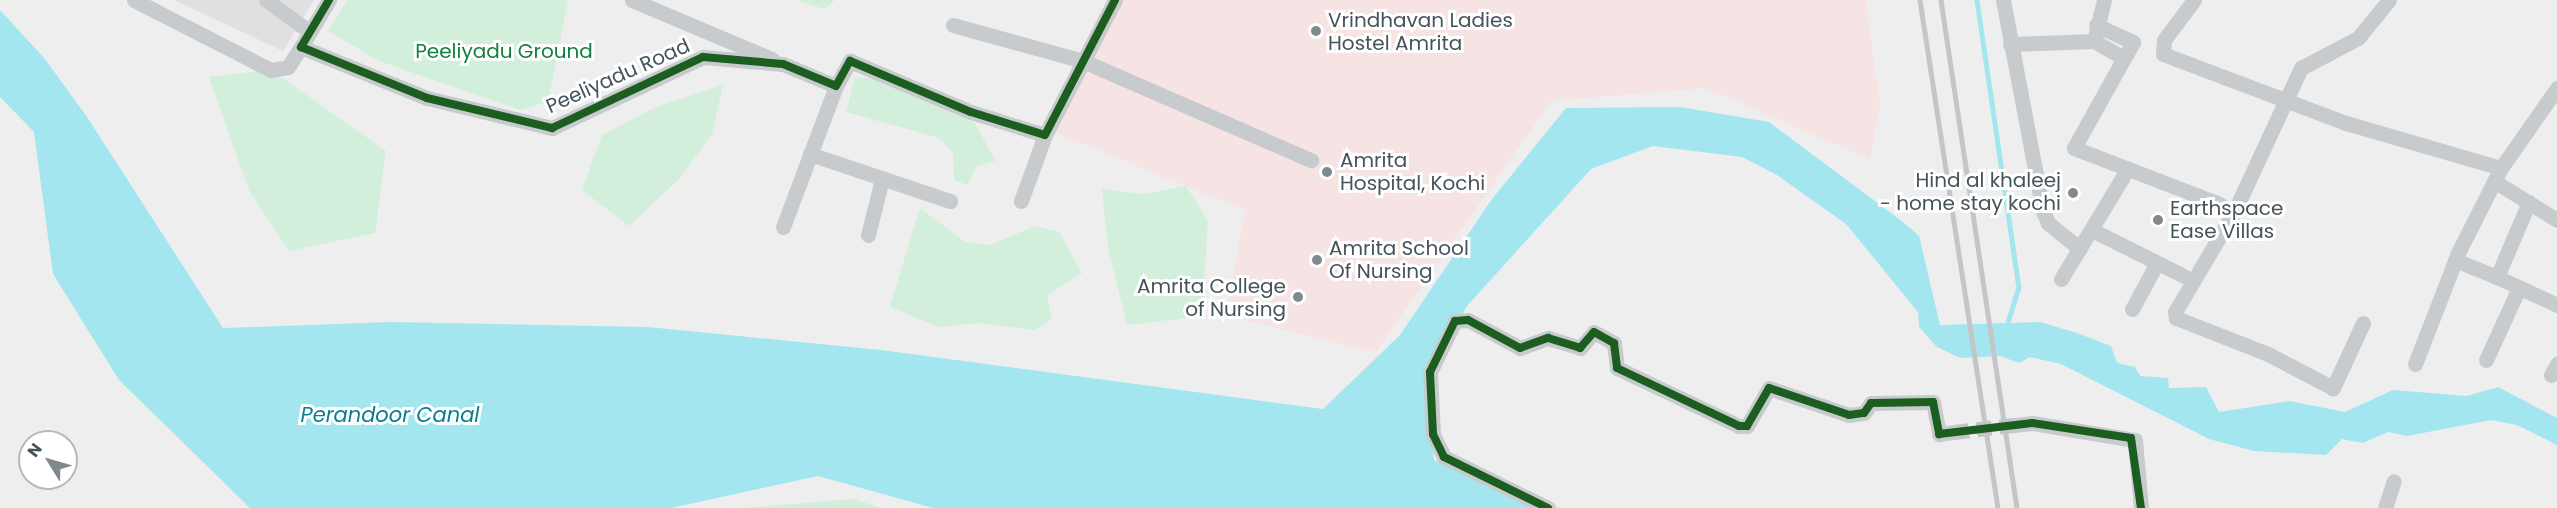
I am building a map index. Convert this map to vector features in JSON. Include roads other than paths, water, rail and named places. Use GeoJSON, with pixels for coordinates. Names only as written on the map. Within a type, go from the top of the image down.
{"type":"FeatureCollection","features":[{"type":"Feature","properties":{"kind":"street"},"geometry":{"type":"LineString","coordinates":[[134,0],[271,70],[288,67],[329,0]]}},
{"type":"Feature","properties":{"kind":"street"},"geometry":{"type":"LineString","coordinates":[[266,0],[310,32]]}},
{"type":"Feature","properties":{"kind":"street"},"geometry":{"type":"LineString","coordinates":[[632,0],[783,64]]}},
{"type":"Feature","properties":{"kind":"street"},"geometry":{"type":"LineString","coordinates":[[1021,201],[1045,135],[1115,0]]}},
{"type":"Feature","properties":{"kind":"street"},"geometry":{"type":"LineString","coordinates":[[2003,0],[2043,211],[2048,223],[2080,249]]}},
{"type":"Feature","properties":{"kind":"street"},"geometry":{"type":"LineString","coordinates":[[2094,41],[2096,25],[2104,0]]}},
{"type":"Feature","properties":{"kind":"street"},"geometry":{"type":"LineString","coordinates":[[2194,0],[2164,40],[2163,54],[2346,123],[2498,174],[2529,202],[2557,220]]}},
{"type":"Feature","properties":{"kind":"street"},"geometry":{"type":"LineString","coordinates":[[2363,323],[2333,388],[2268,354],[2175,318],[2301,69],[2358,38],[2389,0]]}},
{"type":"Feature","properties":{"kind":"street"},"geometry":{"type":"LineString","coordinates":[[953,25],[1083,61],[1311,160]]}},
{"type":"Feature","properties":{"kind":"street"},"geometry":{"type":"LineString","coordinates":[[2096,25],[2133,42],[2074,148],[2220,204]]}},
{"type":"Feature","properties":{"kind":"street"},"geometry":{"type":"LineString","coordinates":[[2010,44],[2094,41],[2124,58]]}},
{"type":"Feature","properties":{"kind":"street","name":"Peeliyadu Road"},"geometry":{"type":"LineString","coordinates":[[301,47],[427,98],[552,128],[703,57],[783,64],[836,86]]}},
{"type":"Feature","properties":{"kind":"street"},"geometry":{"type":"LineString","coordinates":[[783,226],[836,86],[850,61],[971,112],[1045,135]]}},
{"type":"Feature","properties":{"kind":"street"},"geometry":{"type":"LineString","coordinates":[[2415,364],[2455,260],[2498,174],[2557,88]]}},
{"type":"Feature","properties":{"kind":"street"},"geometry":{"type":"LineString","coordinates":[[810,154],[950,201]]}},
{"type":"Feature","properties":{"kind":"street"},"geometry":{"type":"LineString","coordinates":[[2061,279],[2127,170]]}},
{"type":"Feature","properties":{"kind":"street"},"geometry":{"type":"LineString","coordinates":[[868,235],[882,178]]}},
{"type":"Feature","properties":{"kind":"street"},"geometry":{"type":"LineString","coordinates":[[2496,277],[2529,202]]}},
{"type":"Feature","properties":{"kind":"street"},"geometry":{"type":"LineString","coordinates":[[2092,230],[2184,276]]}},
{"type":"Feature","properties":{"kind":"street"},"geometry":{"type":"LineString","coordinates":[[2455,260],[2557,305]]}},
{"type":"Feature","properties":{"kind":"street"},"geometry":{"type":"LineString","coordinates":[[2132,309],[2157,263]]}},
{"type":"Feature","properties":{"kind":"street"},"geometry":{"type":"LineString","coordinates":[[2486,360],[2519,288]]}},
{"type":"Feature","properties":{"kind":"street"},"geometry":{"type":"LineString","coordinates":[[1548,508],[1444,457],[1433,434],[1430,372],[1455,321],[1468,321],[1520,348],[1548,338],[1577,348],[1594,332],[1614,343],[1617,368],[1738,426],[1747,426],[1768,388],[1849,415],[1864,413],[1870,403],[1932,402],[1940,434],[1954,432]]}},
{"type":"Feature","properties":{"kind":"street"},"geometry":{"type":"LineString","coordinates":[[2014,425],[2032,423],[2135,440],[2141,508]]}},
{"type":"Feature","properties":{"kind":"street"},"geometry":{"type":"LineString","coordinates":[[2385,508],[2394,481]]}},
{"type":"Feature","properties":{"kind":"water","name":"Perandoor Canal"},"geometry":{"type":"Polygon","coordinates":[[[0,10],[45,59],[87,117],[223,328],[390,322],[648,327],[881,350],[1323,409],[1400,335],[1492,199],[1566,108],[1680,107],[1769,122],[1903,222],[1919,236],[1940,325],[2040,322],[2077,333],[2111,346],[2117,363],[2135,367],[2140,376],[2168,378],[2169,388],[2206,387],[2219,412],[2289,401],[2345,412],[2393,390],[2467,396],[2498,387],[2557,418],[2557,445],[2517,425],[2491,420],[2407,436],[2388,432],[2363,443],[2342,439],[2326,455],[2254,451],[2209,439],[2061,364],[2030,357],[2019,363],[2000,356],[1960,358],[1937,347],[1919,327],[1918,312],[1846,224],[1777,175],[1742,157],[1653,146],[1591,169],[1467,306],[1426,376],[1434,460],[1543,508],[933,508],[818,476],[671,508],[250,508],[119,380],[53,274],[34,132],[0,97],[0,10]]]}},
{"type":"Feature","properties":{"kind":"waterway"},"geometry":{"type":"LineString","coordinates":[[1977,0],[2019,287],[2007,326]]}},
{"type":"Feature","properties":{"kind":"tunnel"},"geometry":{"type":"LineString","coordinates":[[1954,432],[2014,425]]}},
{"type":"Feature","properties":{"kind":"railway"},"geometry":{"type":"LineString","coordinates":[[1920,0],[1998,508]]}},
{"type":"Feature","properties":{"kind":"railway"},"geometry":{"type":"LineString","coordinates":[[1941,0],[2017,508]]}},
{"type":"Feature","properties":{"kind":"place","name":"Vrindhavan Ladies Hostel Amrita"},"geometry":{"type":"Point","coordinates":[1316,31]}},
{"type":"Feature","properties":{"kind":"place","name":"Amrita Hospital, Kochi"},"geometry":{"type":"Point","coordinates":[1327,172]}},
{"type":"Feature","properties":{"kind":"place","name":"Hind al khaleej - home stay kochi"},"geometry":{"type":"Point","coordinates":[2073,193]}},
{"type":"Feature","properties":{"kind":"place","name":"Earthspace Ease Villas"},"geometry":{"type":"Point","coordinates":[2158,220]}},
{"type":"Feature","properties":{"kind":"place","name":"Amrita School Of Nursing"},"geometry":{"type":"Point","coordinates":[1317,260]}},
{"type":"Feature","properties":{"kind":"place","name":"Amrita College of Nursing"},"geometry":{"type":"Point","coordinates":[1298,297]}},
{"type":"Feature","properties":{"kind":"park label","name":"Peeliyadu Ground"},"geometry":{"type":"Point","coordinates":[504,51]}}]}
